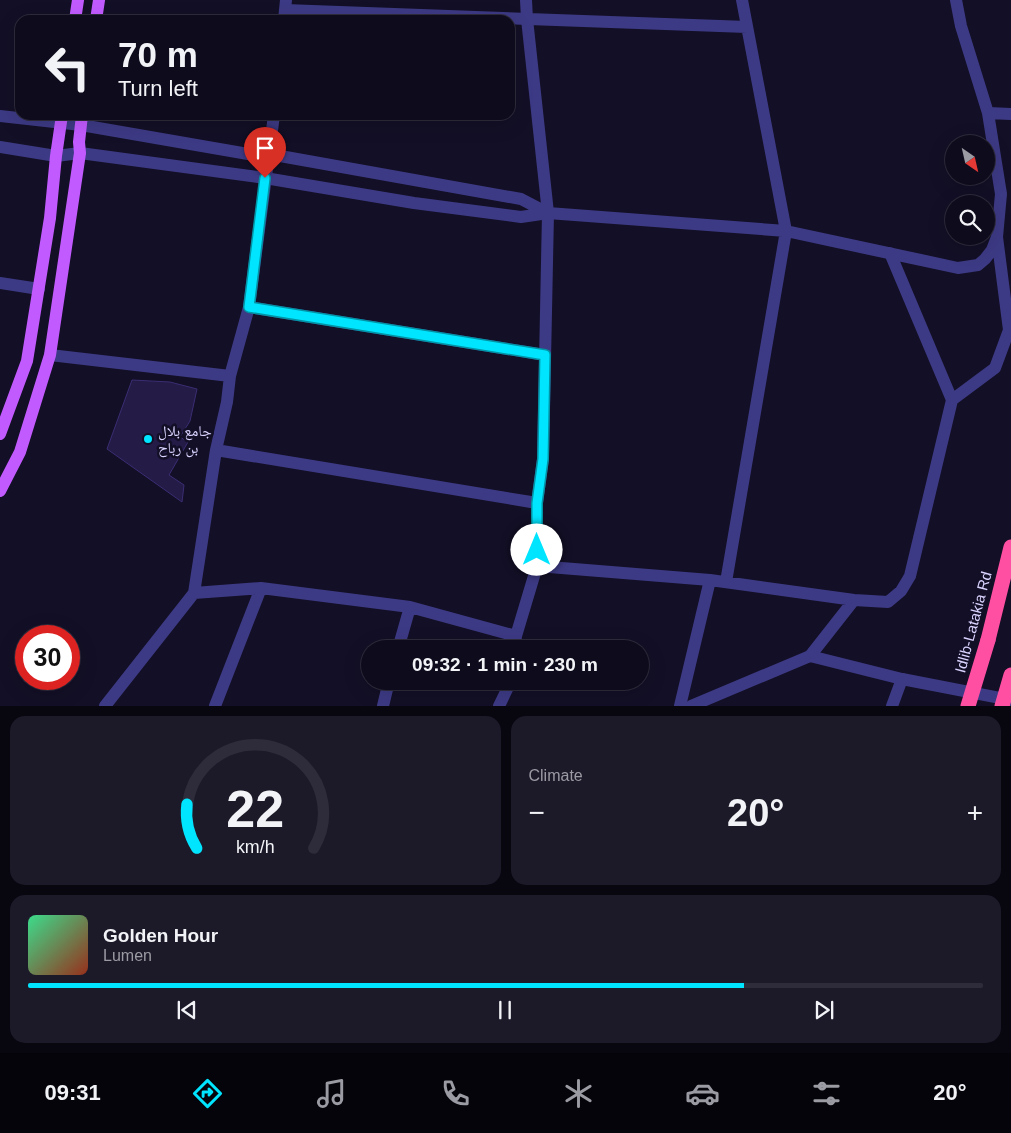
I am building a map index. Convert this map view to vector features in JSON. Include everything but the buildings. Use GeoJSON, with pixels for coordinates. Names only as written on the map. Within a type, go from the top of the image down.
{"type":"FeatureCollection","features":[{"type":"Feature","properties":{"kind":"highway","name":"Idlib-Latakia Rd"},"geometry":{"type":"LineString","coordinates":[[968,706],[988,640],[1011,547]]}},
{"type":"Feature","properties":{"kind":"highway"},"geometry":{"type":"LineString","coordinates":[[1002,706],[1011,675]]}},
{"type":"Feature","properties":{"kind":"main road"},"geometry":{"type":"LineString","coordinates":[[76,15],[78,0]]}},
{"type":"Feature","properties":{"kind":"main road"},"geometry":{"type":"LineString","coordinates":[[97,15],[99,0]]}},
{"type":"Feature","properties":{"kind":"main road"},"geometry":{"type":"LineString","coordinates":[[0,434],[27,362],[50,218],[61,120]]}},
{"type":"Feature","properties":{"kind":"main road"},"geometry":{"type":"LineString","coordinates":[[0,491],[20,452],[50,355],[80,154],[81,120]]}},
{"type":"Feature","properties":{"kind":"street"},"geometry":{"type":"LineString","coordinates":[[516,640],[538,566],[537,503],[543,459],[548,213],[526,0]]}},
{"type":"Feature","properties":{"kind":"street"},"geometry":{"type":"LineString","coordinates":[[726,582],[786,231],[742,0]]}},
{"type":"Feature","properties":{"kind":"street"},"geometry":{"type":"LineString","coordinates":[[952,400],[995,368],[1009,330],[997,236],[1001,194],[988,114],[961,26],[956,0]]}},
{"type":"Feature","properties":{"kind":"street"},"geometry":{"type":"LineString","coordinates":[[285,10],[419,15]]}},
{"type":"Feature","properties":{"kind":"street"},"geometry":{"type":"LineString","coordinates":[[515,19],[747,27]]}},
{"type":"Feature","properties":{"kind":"street"},"geometry":{"type":"LineString","coordinates":[[988,114],[1011,114]]}},
{"type":"Feature","properties":{"kind":"street"},"geometry":{"type":"LineString","coordinates":[[0,116],[15,117]]}},
{"type":"Feature","properties":{"kind":"street"},"geometry":{"type":"LineString","coordinates":[[81,120],[248,154],[269,154],[521,199],[548,213]]}},
{"type":"Feature","properties":{"kind":"street"},"geometry":{"type":"LineString","coordinates":[[106,706],[194,593],[216,450],[227,402],[230,376],[249,307],[273,120]]}},
{"type":"Feature","properties":{"kind":"street"},"geometry":{"type":"LineString","coordinates":[[0,147],[56,156],[80,154],[265,178],[414,203],[520,217],[548,213],[786,231],[958,268],[978,265],[992,250],[997,236]]}},
{"type":"Feature","properties":{"kind":"street"},"geometry":{"type":"LineString","coordinates":[[538,566],[710,580],[854,600],[888,602],[901,591],[910,576],[952,400],[890,253]]}},
{"type":"Feature","properties":{"kind":"street"},"geometry":{"type":"LineString","coordinates":[[0,283],[38,289]]}},
{"type":"Feature","properties":{"kind":"street"},"geometry":{"type":"LineString","coordinates":[[249,307],[545,355]]}},
{"type":"Feature","properties":{"kind":"street"},"geometry":{"type":"LineString","coordinates":[[50,355],[230,376]]}},
{"type":"Feature","properties":{"kind":"street"},"geometry":{"type":"LineString","coordinates":[[216,450],[537,503]]}},
{"type":"Feature","properties":{"kind":"street"},"geometry":{"type":"LineString","coordinates":[[680,706],[710,580]]}},
{"type":"Feature","properties":{"kind":"street"},"geometry":{"type":"LineString","coordinates":[[194,593],[261,588],[410,607],[506,640]]}},
{"type":"Feature","properties":{"kind":"street"},"geometry":{"type":"LineString","coordinates":[[215,706],[261,588]]}},
{"type":"Feature","properties":{"kind":"street"},"geometry":{"type":"LineString","coordinates":[[691,706],[810,656],[854,600]]}},
{"type":"Feature","properties":{"kind":"street"},"geometry":{"type":"LineString","coordinates":[[401,640],[410,607]]}},
{"type":"Feature","properties":{"kind":"street"},"geometry":{"type":"LineString","coordinates":[[810,656],[902,679],[1011,700]]}},
{"type":"Feature","properties":{"kind":"street"},"geometry":{"type":"LineString","coordinates":[[892,706],[902,679]]}},
{"type":"Feature","properties":{"kind":"street"},"geometry":{"type":"LineString","coordinates":[[383,706],[387,690]]}},
{"type":"Feature","properties":{"kind":"street"},"geometry":{"type":"LineString","coordinates":[[499,706],[507,690]]}},
{"type":"Feature","properties":{"kind":"place","name":"جامع بلال بن رباح"},"geometry":{"type":"Point","coordinates":[148,439]}},
{"type":"Feature","properties":{"kind":"route"},"geometry":{"type":"LineString","coordinates":[[265,178],[249,307],[545,355],[543,459],[537,503],[537,550]]}}]}
